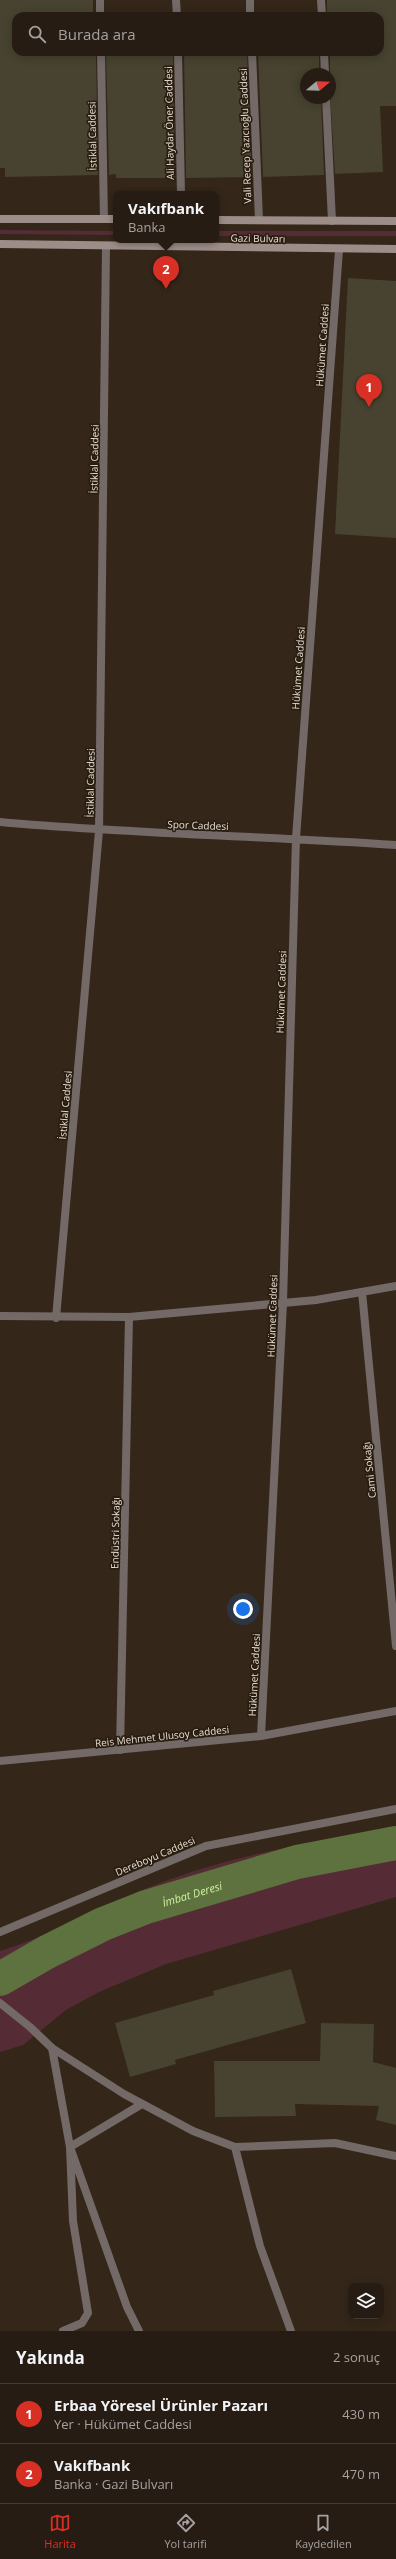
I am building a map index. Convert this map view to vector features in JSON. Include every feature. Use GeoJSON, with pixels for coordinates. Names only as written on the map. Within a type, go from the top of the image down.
{"type":"FeatureCollection","features":[{"type":"Feature","properties":{"kind":"main road"},"geometry":{"type":"LineString","coordinates":[[0,219],[113,219]]}},
{"type":"Feature","properties":{"kind":"main road","name":"Gazi Bulvarı"},"geometry":{"type":"LineString","coordinates":[[219,220],[396,221]]}},
{"type":"Feature","properties":{"kind":"main road","name":"Gazi Bulvarı"},"geometry":{"type":"LineString","coordinates":[[0,244],[339,250],[396,249]]}},
{"type":"Feature","properties":{"kind":"street"},"geometry":{"type":"LineString","coordinates":[[100,0],[100,12]]}},
{"type":"Feature","properties":{"kind":"street"},"geometry":{"type":"LineString","coordinates":[[176,0],[177,12]]}},
{"type":"Feature","properties":{"kind":"street"},"geometry":{"type":"LineString","coordinates":[[250,0],[250,12]]}},
{"type":"Feature","properties":{"kind":"street"},"geometry":{"type":"LineString","coordinates":[[321,0],[322,12]]}},
{"type":"Feature","properties":{"kind":"street","name":"İstiklal Caddesi"},"geometry":{"type":"LineString","coordinates":[[101,56],[104,219]]}},
{"type":"Feature","properties":{"kind":"street","name":"Ali Haydar Öner Caddesi"},"geometry":{"type":"LineString","coordinates":[[178,56],[181,191]]}},
{"type":"Feature","properties":{"kind":"street","name":"Vali Recep Yazıcıoğlu Caddesi"},"geometry":{"type":"LineString","coordinates":[[252,56],[258,220]]}},
{"type":"Feature","properties":{"kind":"street"},"geometry":{"type":"LineString","coordinates":[[324,56],[325,68]]}},
{"type":"Feature","properties":{"kind":"street"},"geometry":{"type":"LineString","coordinates":[[326,104],[332,220]]}},
{"type":"Feature","properties":{"kind":"street","name":"İstiklal Caddesi"},"geometry":{"type":"LineString","coordinates":[[56,1318],[99,831],[106,246]]}},
{"type":"Feature","properties":{"kind":"street","name":"Hükümet Caddesi"},"geometry":{"type":"LineString","coordinates":[[261,1736],[283,1303],[296,838],[339,250]]}},
{"type":"Feature","properties":{"kind":"street","name":"Spor Caddesi"},"geometry":{"type":"LineString","coordinates":[[0,822],[99,831],[296,838],[396,845]]}},
{"type":"Feature","properties":{"kind":"street"},"geometry":{"type":"LineString","coordinates":[[0,1316],[56,1318],[129,1317],[283,1303],[396,1286]]}},
{"type":"Feature","properties":{"kind":"street","name":"Cami Sokağı"},"geometry":{"type":"LineString","coordinates":[[362,1292],[396,1646]]}},
{"type":"Feature","properties":{"kind":"street","name":"Endüstri Sokağı"},"geometry":{"type":"LineString","coordinates":[[120,1750],[129,1317]]}},
{"type":"Feature","properties":{"kind":"street","name":"Reis Mehmet Ulusoy Caddesi"},"geometry":{"type":"LineString","coordinates":[[0,1761],[261,1736],[396,1711]]}},
{"type":"Feature","properties":{"kind":"street","name":"Dereboyu Caddesi"},"geometry":{"type":"LineString","coordinates":[[0,1932],[206,1846],[396,1809]]}},
{"type":"Feature","properties":{"kind":"street"},"geometry":{"type":"LineString","coordinates":[[0,2003],[30,2026],[52,2048],[142,2104],[193,2131],[235,2147],[335,2143],[396,2156]]}},
{"type":"Feature","properties":{"kind":"street"},"geometry":{"type":"LineString","coordinates":[[52,2048],[70,2147],[73,2221],[88,2313],[82,2324],[63,2331]]}},
{"type":"Feature","properties":{"kind":"street"},"geometry":{"type":"LineString","coordinates":[[70,2147],[142,2104]]}},
{"type":"Feature","properties":{"kind":"street"},"geometry":{"type":"LineString","coordinates":[[70,2147],[127,2308],[139,2331]]}},
{"type":"Feature","properties":{"kind":"street"},"geometry":{"type":"LineString","coordinates":[[235,2147],[260,2246],[291,2331]]}},
{"type":"Feature","properties":{"kind":"shaded area"},"geometry":{"type":"Polygon","coordinates":[[[0,230],[113,231],[113,235],[0,234],[0,230]]]}},
{"type":"Feature","properties":{"kind":"shaded area"},"geometry":{"type":"Polygon","coordinates":[[[219,231],[396,231],[396,236],[219,236],[219,231]]]}},
{"type":"Feature","properties":{"kind":"shaded area"},"geometry":{"type":"Polygon","coordinates":[[[396,1829],[396,1897],[166,1964],[99,1992],[66,2010],[23,2045],[0,2052],[0,1951],[22,1944],[64,1926],[147,1888],[224,1862],[280,1849],[396,1829]]]}},
{"type":"Feature","properties":{"kind":"building"},"geometry":{"type":"Polygon","coordinates":[[[0,0],[93,0],[93,12],[12,12],[12,56],[96,56],[98,175],[5,177],[5,168],[0,168],[0,0]]]}},
{"type":"Feature","properties":{"kind":"building"},"geometry":{"type":"Polygon","coordinates":[[[327,0],[396,0],[396,106],[380,106],[383,172],[335,174],[331,104],[336,104],[336,68],[330,68],[330,56],[384,56],[384,12],[327,12],[327,0]]]}},
{"type":"Feature","properties":{"kind":"building"},"geometry":{"type":"Polygon","coordinates":[[[106,56],[173,56],[175,178],[116,178],[116,174],[109,175],[106,56]]]}},
{"type":"Feature","properties":{"kind":"building"},"geometry":{"type":"Polygon","coordinates":[[[184,56],[247,56],[252,177],[186,178],[184,56]]]}},
{"type":"Feature","properties":{"kind":"building"},"geometry":{"type":"Polygon","coordinates":[[[258,56],[319,56],[319,68],[300,68],[300,104],[321,104],[324,175],[263,177],[258,56]]]}},
{"type":"Feature","properties":{"kind":"building"},"geometry":{"type":"Polygon","coordinates":[[[348,278],[396,281],[396,538],[335,534],[348,278]]]}},
{"type":"Feature","properties":{"kind":"building"},"geometry":{"type":"Polygon","coordinates":[[[291,1969],[306,2023],[175,2060],[176,2064],[130,2077],[115,2023],[214,1995],[213,1991],[291,1969]]]}},
{"type":"Feature","properties":{"kind":"building"},"geometry":{"type":"Polygon","coordinates":[[[321,2023],[374,2024],[373,2062],[396,2068],[396,2125],[376,2120],[379,2106],[295,2104],[296,2116],[215,2117],[214,2061],[320,2061],[321,2023]]]}},
{"type":"Feature","properties":{"kind":"waterway","name":"İmbat Deresi"},"geometry":{"type":"LineString","coordinates":[[0,1979],[47,1952],[103,1924],[146,1907],[297,1862],[396,1843]]}},
{"type":"Feature","properties":{"kind":"place","name":"Vakıfbank"},"geometry":{"type":"Point","coordinates":[166,289]}},
{"type":"Feature","properties":{"kind":"place","name":"Erbaa Yöresel Ürünler Pazarı"},"geometry":{"type":"Point","coordinates":[369,407]}}]}
